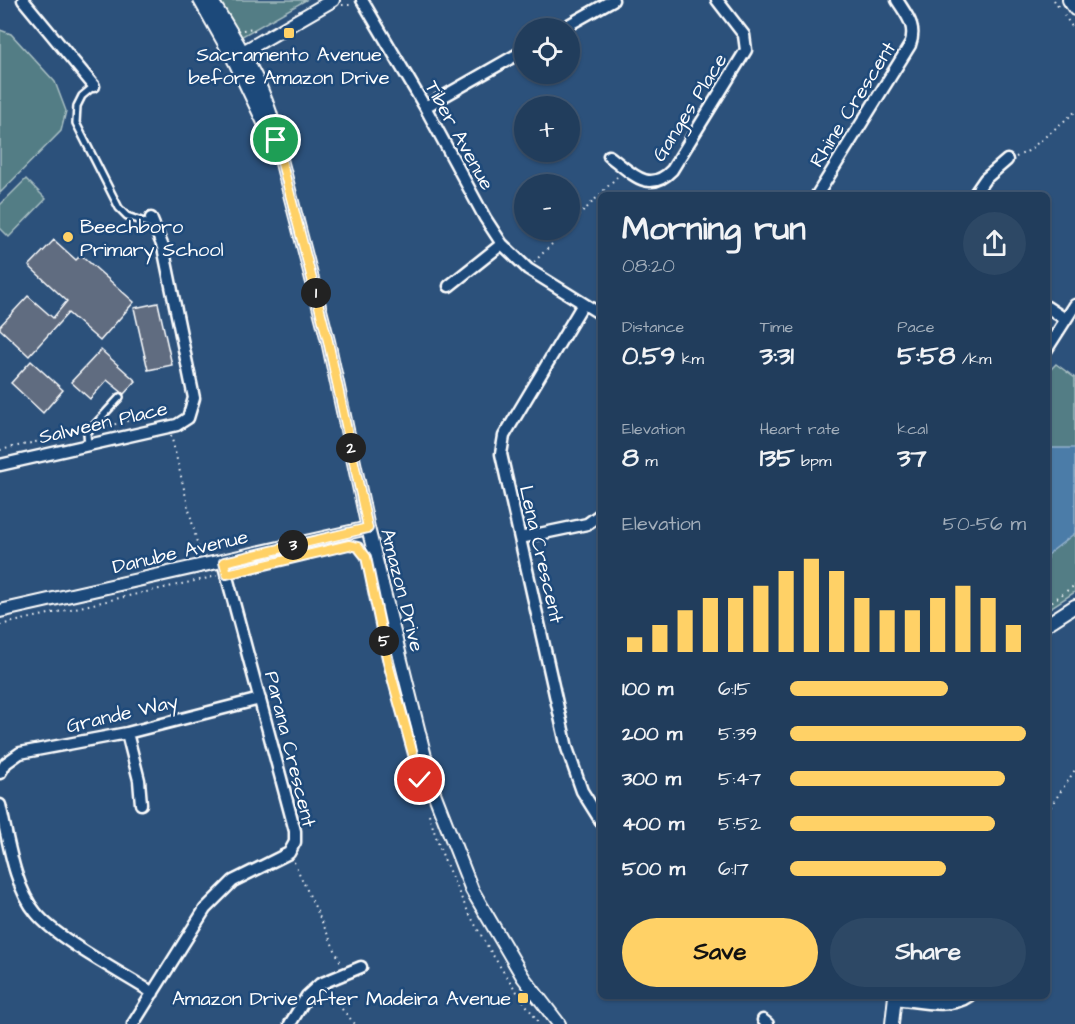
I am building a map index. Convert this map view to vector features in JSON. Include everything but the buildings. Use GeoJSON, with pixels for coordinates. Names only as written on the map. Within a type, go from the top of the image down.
{"type":"FeatureCollection","features":[{"type":"Feature","properties":{"kind":"street"},"geometry":{"type":"LineString","coordinates":[[23,0],[94,86]]}},
{"type":"Feature","properties":{"kind":"street","name":"Amazon Drive"},"geometry":{"type":"LineString","coordinates":[[200,0],[238,55]]}},
{"type":"Feature","properties":{"kind":"street","name":"Amazon Drive"},"geometry":{"type":"LineString","coordinates":[[211,0],[274,124],[276,140],[328,341],[368,528],[434,793],[472,890],[523,977],[559,1024]]}},
{"type":"Feature","properties":{"kind":"street"},"geometry":{"type":"LineString","coordinates":[[580,18],[613,0]]}},
{"type":"Feature","properties":{"kind":"street","name":"Ganges Place"},"geometry":{"type":"LineString","coordinates":[[609,156],[635,176],[649,182],[663,180],[672,170],[746,50],[744,35],[717,0]]}},
{"type":"Feature","properties":{"kind":"street","name":"Rhine Crescent"},"geometry":{"type":"LineString","coordinates":[[819,192],[910,45],[914,34],[912,24],[897,0]]}},
{"type":"Feature","properties":{"kind":"street"},"geometry":{"type":"LineString","coordinates":[[1069,0],[1075,9]]}},
{"type":"Feature","properties":{"kind":"street"},"geometry":{"type":"LineString","coordinates":[[238,55],[260,40],[333,5]]}},
{"type":"Feature","properties":{"kind":"street","name":"Tiber Avenue"},"geometry":{"type":"LineString","coordinates":[[362,5],[425,107],[485,218],[502,243],[528,269],[598,313]]}},
{"type":"Feature","properties":{"kind":"street"},"geometry":{"type":"LineString","coordinates":[[425,107],[514,56]]}},
{"type":"Feature","properties":{"kind":"street"},"geometry":{"type":"LineString","coordinates":[[976,192],[985,179],[1007,160]]}},
{"type":"Feature","properties":{"kind":"street","name":"Salween Place"},"geometry":{"type":"LineString","coordinates":[[0,465],[169,427],[188,418],[194,398],[163,247],[152,222]]}},
{"type":"Feature","properties":{"kind":"street"},"geometry":{"type":"LineString","coordinates":[[449,286],[502,243]]}},
{"type":"Feature","properties":{"kind":"street","name":"Lena Crescent"},"geometry":{"type":"LineString","coordinates":[[583,304],[504,436],[501,454],[567,748],[582,791],[598,817]]}},
{"type":"Feature","properties":{"kind":"street"},"geometry":{"type":"LineString","coordinates":[[1050,344],[1075,304]]}},
{"type":"Feature","properties":{"kind":"street"},"geometry":{"type":"LineString","coordinates":[[1050,309],[1065,319]]}},
{"type":"Feature","properties":{"kind":"street"},"geometry":{"type":"LineString","coordinates":[[520,538],[587,524],[598,516]]}},
{"type":"Feature","properties":{"kind":"street","name":"Danube Avenue"},"geometry":{"type":"LineString","coordinates":[[0,611],[202,567],[225,568],[368,528]]}},
{"type":"Feature","properties":{"kind":"street","name":"Parana Crescent"},"geometry":{"type":"LineString","coordinates":[[134,1024],[205,909],[233,881],[290,853],[295,842],[295,831],[225,568]]}},
{"type":"Feature","properties":{"kind":"street"},"geometry":{"type":"LineString","coordinates":[[1050,622],[1075,606]]}},
{"type":"Feature","properties":{"kind":"street","name":"Grande Way"},"geometry":{"type":"LineString","coordinates":[[0,773],[6,763],[20,753],[127,733],[260,699]]}},
{"type":"Feature","properties":{"kind":"street"},"geometry":{"type":"LineString","coordinates":[[127,733],[139,780],[141,804]]}},
{"type":"Feature","properties":{"kind":"street"},"geometry":{"type":"LineString","coordinates":[[0,806],[16,876],[36,913],[64,937],[153,993]]}},
{"type":"Feature","properties":{"kind":"street"},"geometry":{"type":"LineString","coordinates":[[290,1024],[307,996],[320,984],[361,968]]}},
{"type":"Feature","properties":{"kind":"street"},"geometry":{"type":"LineString","coordinates":[[892,1024],[895,999]]}},
{"type":"Feature","properties":{"kind":"street"},"geometry":{"type":"LineString","coordinates":[[905,999],[944,1003],[964,999]]}},
{"type":"Feature","properties":{"kind":"lane"},"geometry":{"type":"LineString","coordinates":[[94,86],[82,96],[77,106],[76,123],[119,208],[127,216],[152,222]]}},
{"type":"Feature","properties":{"kind":"lane"},"geometry":{"type":"LineString","coordinates":[[88,445],[87,433],[120,397]]}},
{"type":"Feature","properties":{"kind":"path"},"geometry":{"type":"LineString","coordinates":[[333,5],[362,5]]}},
{"type":"Feature","properties":{"kind":"path"},"geometry":{"type":"LineString","coordinates":[[1007,160],[1028,151],[1075,112]]}},
{"type":"Feature","properties":{"kind":"path"},"geometry":{"type":"LineString","coordinates":[[602,192],[625,168]]}},
{"type":"Feature","properties":{"kind":"path"},"geometry":{"type":"LineString","coordinates":[[580,215],[598,196]]}},
{"type":"Feature","properties":{"kind":"path"},"geometry":{"type":"LineString","coordinates":[[528,269],[556,240]]}},
{"type":"Feature","properties":{"kind":"path"},"geometry":{"type":"LineString","coordinates":[[169,427],[202,567]]}},
{"type":"Feature","properties":{"kind":"path"},"geometry":{"type":"LineString","coordinates":[[0,625],[225,568],[349,545],[358,547],[366,557]]}},
{"type":"Feature","properties":{"kind":"path"},"geometry":{"type":"LineString","coordinates":[[1050,602],[1075,585]]}},
{"type":"Feature","properties":{"kind":"path"},"geometry":{"type":"LineString","coordinates":[[384,642],[400,707]]}},
{"type":"Feature","properties":{"kind":"path"},"geometry":{"type":"LineString","coordinates":[[1050,808],[1075,770]]}},
{"type":"Feature","properties":{"kind":"path"},"geometry":{"type":"LineString","coordinates":[[427,806],[436,839],[464,903],[495,959],[540,1024]]}},
{"type":"Feature","properties":{"kind":"path"},"geometry":{"type":"LineString","coordinates":[[290,853],[347,974]]}},
{"type":"Feature","properties":{"kind":"path"},"geometry":{"type":"LineString","coordinates":[[320,984],[355,1024]]}},
{"type":"Feature","properties":{"kind":"green space"},"geometry":{"type":"Polygon","coordinates":[[[216,0],[306,0],[237,39],[216,0]]]}},
{"type":"Feature","properties":{"kind":"green space"},"geometry":{"type":"Polygon","coordinates":[[[0,30],[11,34],[55,82],[66,111],[61,131],[0,193],[0,30]]]}},
{"type":"Feature","properties":{"kind":"green space"},"geometry":{"type":"Polygon","coordinates":[[[26,179],[46,199],[9,237],[0,228],[0,205],[26,179]]]}},
{"type":"Feature","properties":{"kind":"green space"},"geometry":{"type":"Polygon","coordinates":[[[1056,364],[1075,378],[1075,592],[1050,608],[1050,370],[1056,364]]]}},
{"type":"Feature","properties":{"kind":"water"},"geometry":{"type":"Polygon","coordinates":[[[1050,448],[1075,448],[1075,533],[1050,553],[1050,448]]]}},
{"type":"Feature","properties":{"kind":"place","name":"Sacramento Avenue before Amazon Drive"},"geometry":{"type":"Point","coordinates":[289,33]}},
{"type":"Feature","properties":{"kind":"place","name":"Beechboro Primary School"},"geometry":{"type":"Point","coordinates":[68,237]}},
{"type":"Feature","properties":{"kind":"place","name":"Amazon Drive after Madeira Avenue"},"geometry":{"type":"Point","coordinates":[523,998]}},
{"type":"Feature","properties":{"kind":"route"},"geometry":{"type":"LineString","coordinates":[[276,140],[328,341],[368,528],[224,562],[227,574],[349,545],[358,547],[366,557],[388,663],[420,780]]}}]}
